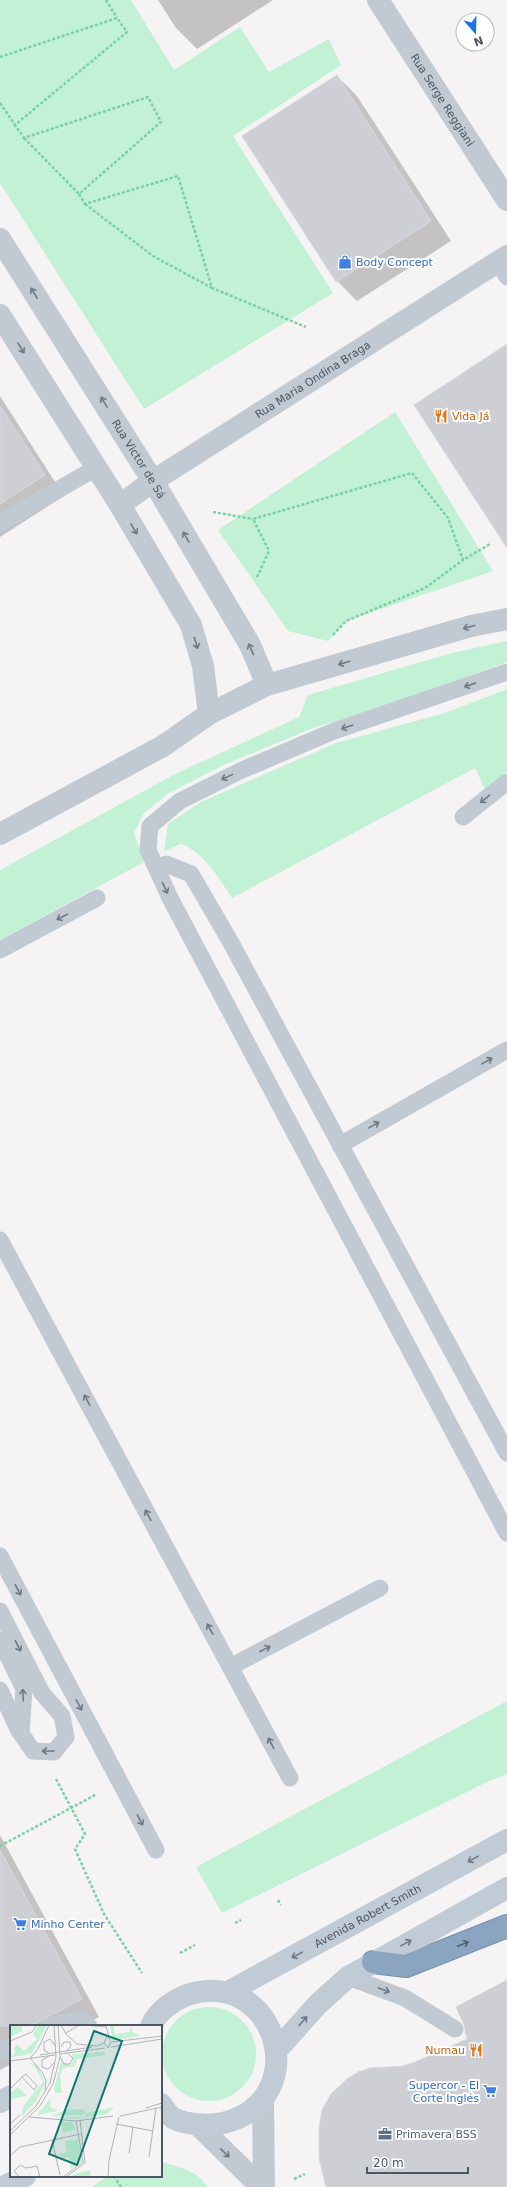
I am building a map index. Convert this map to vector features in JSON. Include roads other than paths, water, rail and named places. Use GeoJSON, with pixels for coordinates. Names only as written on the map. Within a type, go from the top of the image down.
{"type":"FeatureCollection","features":[{"type":"Feature","properties":{"kind":"highway"},"geometry":{"type":"LineString","coordinates":[[373,1962],[406,1966],[507,1926]]}},
{"type":"Feature","properties":{"kind":"street","name":"Rua Serge Reggiani"},"geometry":{"type":"LineString","coordinates":[[378,0],[507,200]]}},
{"type":"Feature","properties":{"kind":"street","name":"Rua Victor de Sá"},"geometry":{"type":"LineString","coordinates":[[0,239],[154,481],[250,645],[267,685]]}},
{"type":"Feature","properties":{"kind":"street","name":"Rua Maria Ondina Braga"},"geometry":{"type":"LineString","coordinates":[[120,505],[154,481],[504,265]]}},
{"type":"Feature","properties":{"kind":"street"},"geometry":{"type":"LineString","coordinates":[[0,315],[120,505],[191,625],[203,666],[209,714]]}},
{"type":"Feature","properties":{"kind":"street"},"geometry":{"type":"LineString","coordinates":[[0,834],[163,746],[209,714],[267,685],[471,626],[507,619]]}},
{"type":"Feature","properties":{"kind":"street","name":"Avenida Robert Smith"},"geometry":{"type":"LineString","coordinates":[[228,1992],[507,1840]]}},
{"type":"Feature","properties":{"kind":"street"},"geometry":{"type":"LineString","coordinates":[[277,2050],[318,2004],[348,1977],[507,1888]]}},
{"type":"Feature","properties":{"kind":"street"},"geometry":{"type":"LineString","coordinates":[[152,2025],[165,2009],[180,1997],[203,1990],[228,1992],[246,2001],[256,2010],[270,2028],[277,2050],[274,2078],[263,2101],[262,2187]]}},
{"type":"Feature","properties":{"kind":"street"},"geometry":{"type":"LineString","coordinates":[[0,2102],[10,2097]]}},
{"type":"Feature","properties":{"kind":"street"},"geometry":{"type":"LineString","coordinates":[[198,2125],[228,2121],[246,2114],[263,2101]]}},
{"type":"Feature","properties":{"kind":"street"},"geometry":{"type":"LineString","coordinates":[[165,2114],[198,2125],[262,2187]]}},
{"type":"Feature","properties":{"kind":"street"},"geometry":{"type":"LineString","coordinates":[[3,2187],[23,2177]]}},
{"type":"Feature","properties":{"kind":"lane"},"geometry":{"type":"LineString","coordinates":[[0,523],[96,468]]}},
{"type":"Feature","properties":{"kind":"lane"},"geometry":{"type":"LineString","coordinates":[[507,672],[334,731],[242,770],[180,801],[150,826],[148,850],[170,898],[507,1533]]}},
{"type":"Feature","properties":{"kind":"lane"},"geometry":{"type":"LineString","coordinates":[[463,817],[507,782]]}},
{"type":"Feature","properties":{"kind":"lane"},"geometry":{"type":"LineString","coordinates":[[166,864],[190,874],[230,941],[507,1453]]}},
{"type":"Feature","properties":{"kind":"lane"},"geometry":{"type":"LineString","coordinates":[[0,950],[97,898]]}},
{"type":"Feature","properties":{"kind":"lane"},"geometry":{"type":"LineString","coordinates":[[340,1145],[507,1050]]}},
{"type":"Feature","properties":{"kind":"lane"},"geometry":{"type":"LineString","coordinates":[[0,1240],[290,1778]]}},
{"type":"Feature","properties":{"kind":"lane"},"geometry":{"type":"LineString","coordinates":[[0,1556],[156,1850]]}},
{"type":"Feature","properties":{"kind":"lane"},"geometry":{"type":"LineString","coordinates":[[230,1667],[380,1588]]}},
{"type":"Feature","properties":{"kind":"lane"},"geometry":{"type":"LineString","coordinates":[[0,1611],[42,1693],[62,1716],[66,1737],[54,1752],[33,1751],[21,1734],[0,1690]]}},
{"type":"Feature","properties":{"kind":"lane"},"geometry":{"type":"LineString","coordinates":[[0,1640],[24,1689],[21,1734]]}},
{"type":"Feature","properties":{"kind":"lane"},"geometry":{"type":"LineString","coordinates":[[348,1977],[405,1998],[455,2029]]}},
{"type":"Feature","properties":{"kind":"lane"},"geometry":{"type":"LineString","coordinates":[[55,2025],[78,2020],[87,2025]]}},
{"type":"Feature","properties":{"kind":"lane"},"geometry":{"type":"LineString","coordinates":[[0,2052],[10,2047]]}},
{"type":"Feature","properties":{"kind":"place","name":"Body Concept"},"geometry":{"type":"Point","coordinates":[345,262]}},
{"type":"Feature","properties":{"kind":"place","name":"Vida Já"},"geometry":{"type":"Point","coordinates":[441,416]}},
{"type":"Feature","properties":{"kind":"place","name":"Minho Center"},"geometry":{"type":"Point","coordinates":[20,1924]}},
{"type":"Feature","properties":{"kind":"place","name":"Numau"},"geometry":{"type":"Point","coordinates":[476,2050]}},
{"type":"Feature","properties":{"kind":"place","name":"Supercor - El Corte Inglés"},"geometry":{"type":"Point","coordinates":[490,2091]}},
{"type":"Feature","properties":{"kind":"place","name":"Primavera BSS"},"geometry":{"type":"Point","coordinates":[385,2134]}}]}
